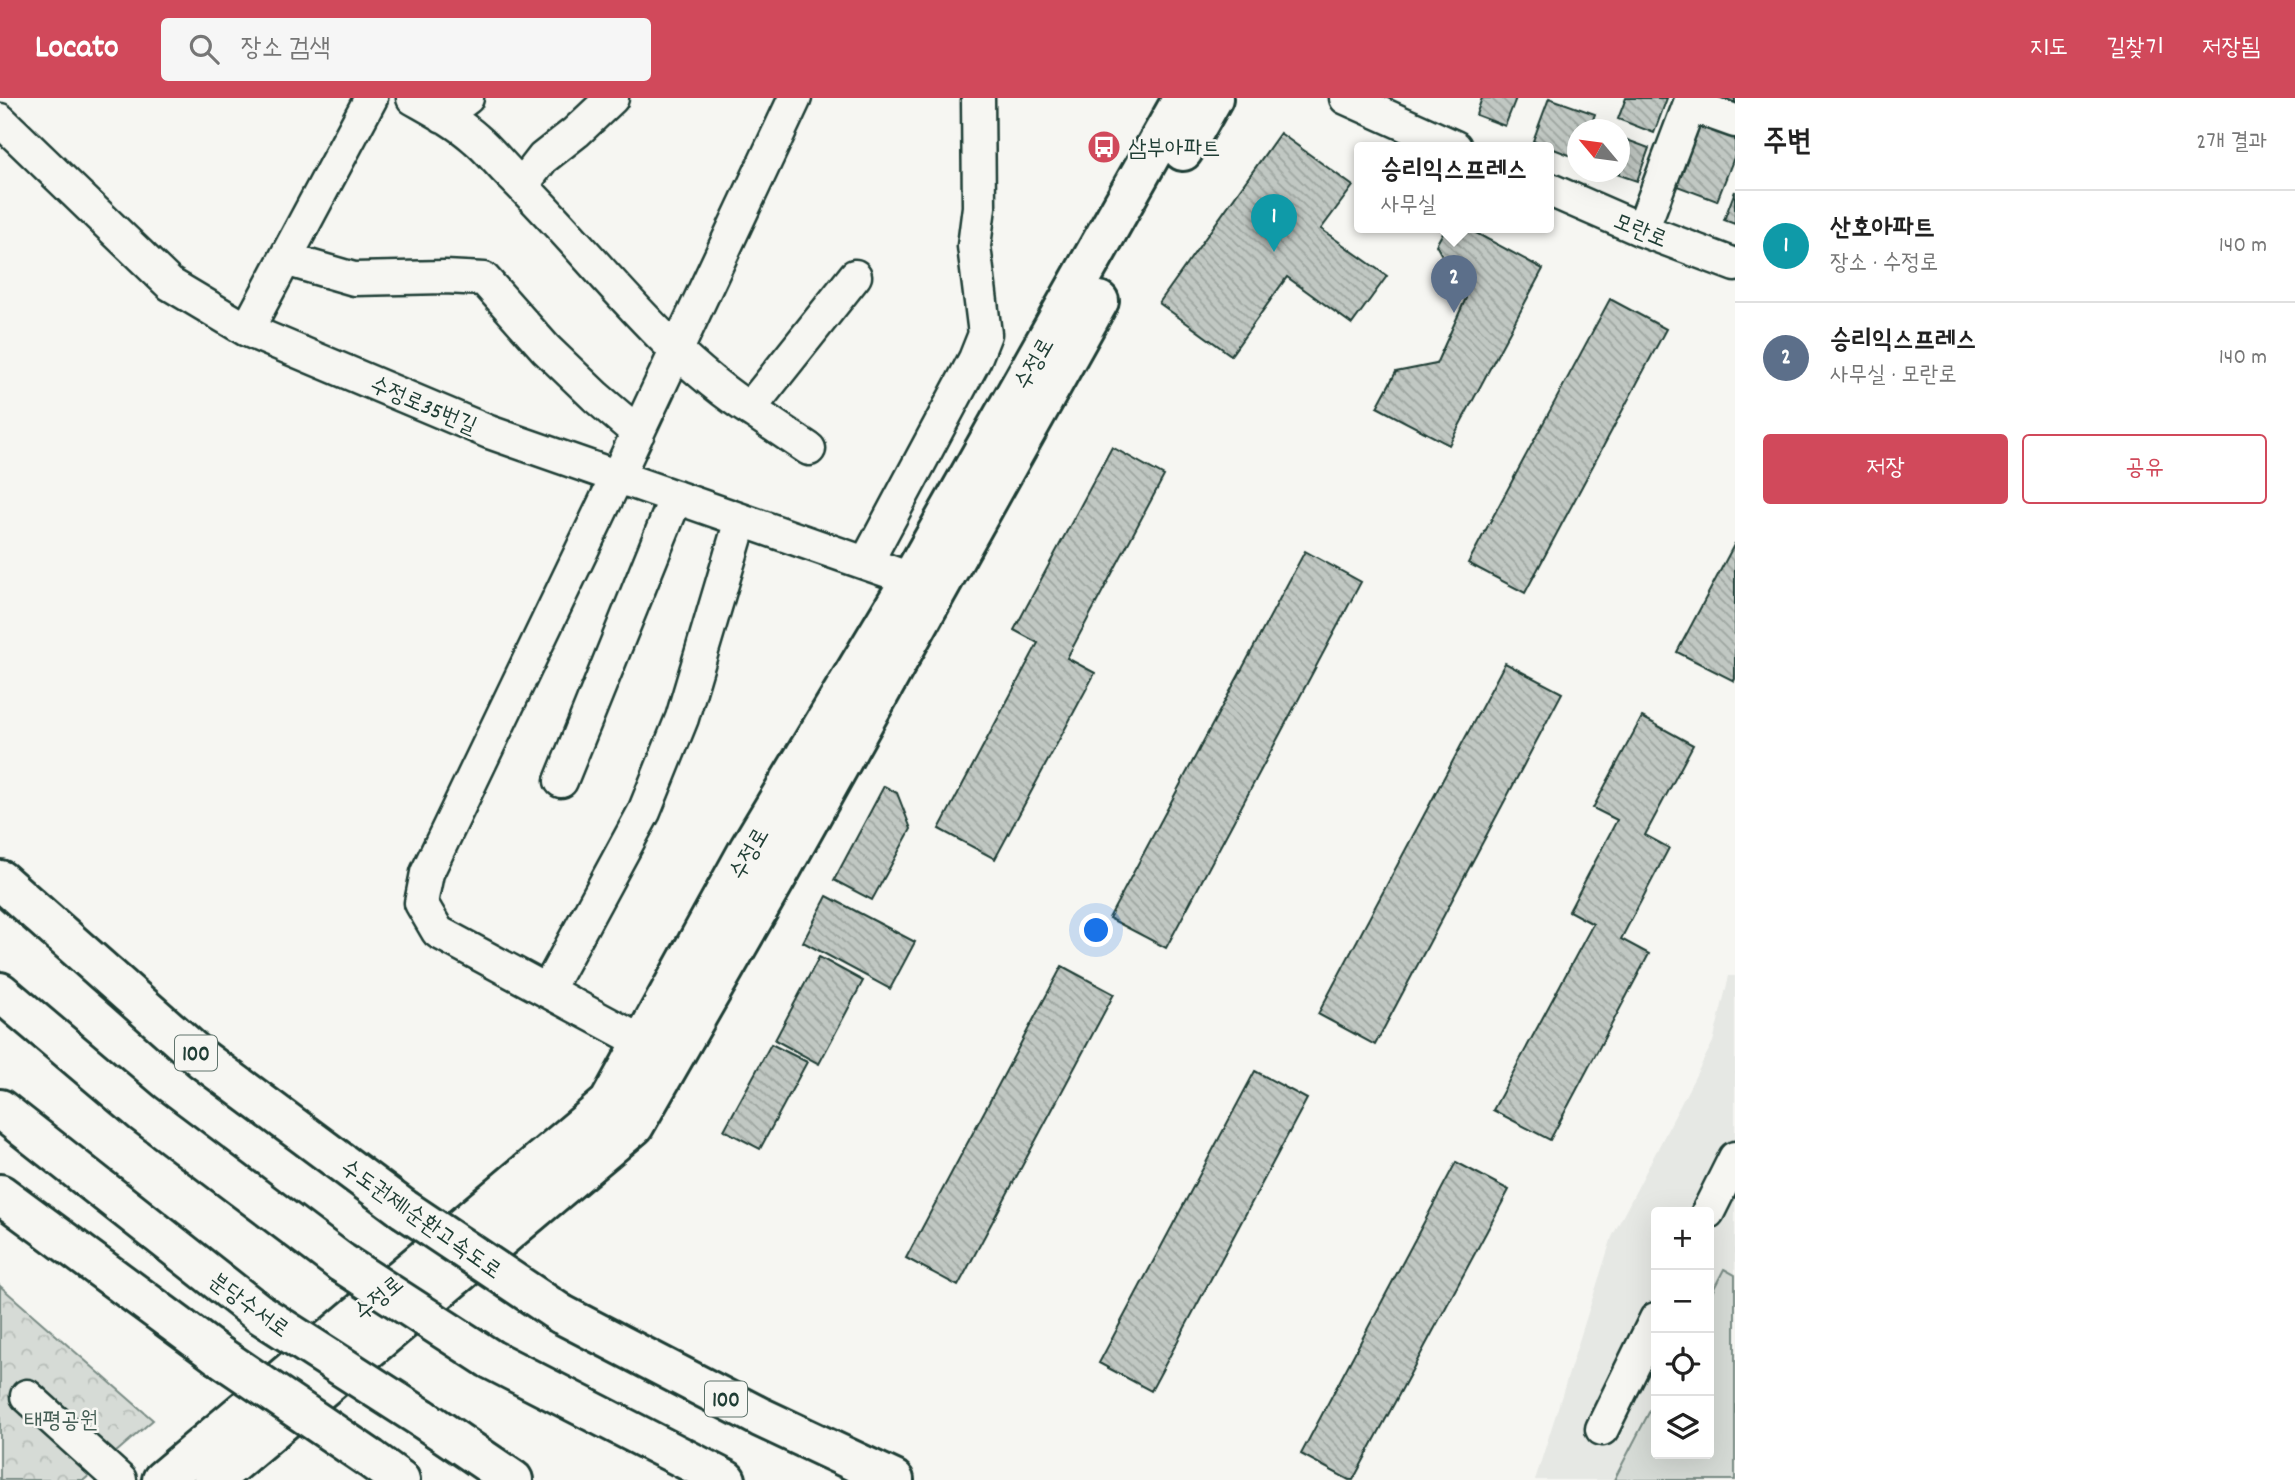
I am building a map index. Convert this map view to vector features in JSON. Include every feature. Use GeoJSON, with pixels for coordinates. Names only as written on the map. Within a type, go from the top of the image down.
{"type":"FeatureCollection","features":[{"type":"Feature","properties":{"kind":"main road","name":"수정로"},"geometry":{"type":"LineString","coordinates":[[162,1480],[609,1104],[749,849],[911,579],[1183,98]]}},
{"type":"Feature","properties":{"kind":"main road","name":"수정로"},"geometry":{"type":"LineString","coordinates":[[213,1480],[634,1126],[778,875],[1213,98]]}},
{"type":"Feature","properties":{"kind":"main road","name":"수도권제1순환고속도로"},"geometry":{"type":"LineString","coordinates":[[0,880],[202,1059],[404,1209],[561,1314],[760,1417],[894,1480]]}},
{"type":"Feature","properties":{"kind":"main road"},"geometry":{"type":"LineString","coordinates":[[0,992],[143,1113],[342,1263],[490,1359],[726,1480]]}},
{"type":"Feature","properties":{"kind":"main road","name":"분당수서로"},"geometry":{"type":"LineString","coordinates":[[0,1109],[260,1314],[513,1480]]}},
{"type":"Feature","properties":{"kind":"main road"},"geometry":{"type":"LineString","coordinates":[[0,1194],[218,1355],[386,1470]]}},
{"type":"Feature","properties":{"kind":"street"},"geometry":{"type":"LineString","coordinates":[[247,330],[371,98]]}},
{"type":"Feature","properties":{"kind":"street"},"geometry":{"type":"LineString","coordinates":[[413,98],[455,107],[476,139],[677,350],[735,400],[809,449]]}},
{"type":"Feature","properties":{"kind":"street"},"geometry":{"type":"LineString","coordinates":[[522,185],[543,158],[612,98]]}},
{"type":"Feature","properties":{"kind":"street"},"geometry":{"type":"LineString","coordinates":[[642,1042],[438,932],[421,903],[427,873],[795,98]]}},
{"type":"Feature","properties":{"kind":"street"},"geometry":{"type":"LineString","coordinates":[[866,563],[975,359],[985,334],[974,246],[979,207],[978,98]]}},
{"type":"Feature","properties":{"kind":"street"},"geometry":{"type":"LineString","coordinates":[[1346,98],[1444,142]]}},
{"type":"Feature","properties":{"kind":"street"},"geometry":{"type":"LineString","coordinates":[[1642,230],[1691,101],[1735,121]]}},
{"type":"Feature","properties":{"kind":"street","name":"수정로35번길"},"geometry":{"type":"LineString","coordinates":[[0,120],[170,284],[247,330],[489,432],[911,579]]}},
{"type":"Feature","properties":{"kind":"street","name":"모란로"},"geometry":{"type":"LineString","coordinates":[[1554,191],[1642,230],[1735,265]]}},
{"type":"Feature","properties":{"kind":"street"},"geometry":{"type":"LineString","coordinates":[[285,259],[354,279],[484,279],[546,349],[638,433]]}},
{"type":"Feature","properties":{"kind":"street"},"geometry":{"type":"LineString","coordinates":[[754,412],[758,398],[855,276]]}},
{"type":"Feature","properties":{"kind":"street"},"geometry":{"type":"LineString","coordinates":[[561,781],[676,497]]}},
{"type":"Feature","properties":{"kind":"street"},"geometry":{"type":"LineString","coordinates":[[547,991],[644,812],[682,718],[741,520]]}},
{"type":"Feature","properties":{"kind":"street"},"geometry":{"type":"LineString","coordinates":[[1710,1207],[1735,1158]]}},
{"type":"Feature","properties":{"kind":"street"},"geometry":{"type":"LineString","coordinates":[[1602,1429],[1651,1329]]}},
{"type":"Feature","properties":{"kind":"street"},"geometry":{"type":"LineString","coordinates":[[27,1396],[120,1480]]}},
{"type":"Feature","properties":{"kind":"shaded area"},"geometry":{"type":"Polygon","coordinates":[[[1729,976],[1735,976],[1735,1480],[1535,1480],[1612,1237],[1713,1042],[1729,976]]]}},
{"type":"Feature","properties":{"kind":"green space"},"geometry":{"type":"Polygon","coordinates":[[[1724,1269],[1735,1275],[1735,1480],[1614,1480],[1651,1409],[1651,1459],[1714,1459],[1714,1288],[1724,1269]]]}},
{"type":"Feature","properties":{"kind":"green space","name":"태평공원"},"geometry":{"type":"Polygon","coordinates":[[[0,1286],[153,1420],[84,1480],[0,1480],[0,1286]]]}},
{"type":"Feature","properties":{"kind":"building"},"geometry":{"type":"Polygon","coordinates":[[[1482,98],[1516,98],[1505,126],[1476,115],[1482,98]]]}},
{"type":"Feature","properties":{"kind":"building"},"geometry":{"type":"Polygon","coordinates":[[[1549,98],[1595,114],[1593,119],[1567,119],[1567,154],[1554,149],[1554,142],[1533,141],[1549,98]]]}},
{"type":"Feature","properties":{"kind":"building"},"geometry":{"type":"Polygon","coordinates":[[[1626,98],[1667,98],[1654,133],[1630,124],[1630,119],[1618,119],[1626,98]]]}},
{"type":"Feature","properties":{"kind":"building"},"geometry":{"type":"Polygon","coordinates":[[[1716,98],[1735,98],[1735,107],[1716,98]]]}},
{"type":"Feature","properties":{"kind":"building"},"geometry":{"type":"Polygon","coordinates":[[[1702,120],[1735,133],[1735,155],[1717,201],[1677,186],[1702,120]]]}},
{"type":"Feature","properties":{"kind":"building"},"geometry":{"type":"Polygon","coordinates":[[[1280,133],[1353,186],[1321,229],[1387,276],[1352,324],[1287,277],[1231,355],[1159,303],[1280,133]]]}},
{"type":"Feature","properties":{"kind":"building"},"geometry":{"type":"Polygon","coordinates":[[[1630,141],[1649,148],[1637,181],[1630,179],[1630,141]]]}},
{"type":"Feature","properties":{"kind":"building"},"geometry":{"type":"Polygon","coordinates":[[[1735,191],[1735,224],[1724,220],[1735,191]]]}},
{"type":"Feature","properties":{"kind":"building"},"geometry":{"type":"Polygon","coordinates":[[[1443,233],[1476,233],[1543,269],[1449,445],[1377,407],[1396,372],[1436,364],[1466,298],[1436,245],[1443,233]]]}},
{"type":"Feature","properties":{"kind":"building"},"geometry":{"type":"Polygon","coordinates":[[[1610,299],[1666,329],[1525,593],[1468,563],[1610,299]]]}},
{"type":"Feature","properties":{"kind":"building"},"geometry":{"type":"Polygon","coordinates":[[[1112,447],[1164,476],[1067,658],[1095,673],[995,859],[939,829],[1038,643],[1014,630],[1112,447]]]}},
{"type":"Feature","properties":{"kind":"building"},"geometry":{"type":"Polygon","coordinates":[[[1735,543],[1735,679],[1734,681],[1677,652],[1735,543]]]}},
{"type":"Feature","properties":{"kind":"building"},"geometry":{"type":"Polygon","coordinates":[[[1305,551],[1361,582],[1166,948],[1109,918],[1305,551]]]}},
{"type":"Feature","properties":{"kind":"building"},"geometry":{"type":"Polygon","coordinates":[[[1505,663],[1562,693],[1375,1045],[1318,1014],[1505,663]]]}},
{"type":"Feature","properties":{"kind":"building"},"geometry":{"type":"Polygon","coordinates":[[[1642,717],[1693,745],[1645,835],[1669,848],[1621,939],[1649,954],[1550,1140],[1493,1110],[1593,924],[1569,911],[1617,820],[1593,808],[1642,717]]]}},
{"type":"Feature","properties":{"kind":"building"},"geometry":{"type":"Polygon","coordinates":[[[884,786],[897,793],[911,829],[872,900],[834,880],[884,786]]]}},
{"type":"Feature","properties":{"kind":"building"},"geometry":{"type":"Polygon","coordinates":[[[827,896],[915,942],[890,989],[803,942],[827,896]]]}},
{"type":"Feature","properties":{"kind":"building"},"geometry":{"type":"Polygon","coordinates":[[[819,957],[863,981],[819,1064],[775,1040],[819,957]]]}},
{"type":"Feature","properties":{"kind":"building"},"geometry":{"type":"Polygon","coordinates":[[[1062,966],[1114,994],[958,1286],[906,1258],[1062,966]]]}},
{"type":"Feature","properties":{"kind":"building"},"geometry":{"type":"Polygon","coordinates":[[[771,1044],[807,1062],[760,1149],[724,1130],[771,1044]]]}},
{"type":"Feature","properties":{"kind":"building"},"geometry":{"type":"Polygon","coordinates":[[[1255,1071],[1307,1099],[1151,1391],[1099,1363],[1255,1071]]]}},
{"type":"Feature","properties":{"kind":"building"},"geometry":{"type":"Polygon","coordinates":[[[1456,1162],[1509,1190],[1353,1480],[1349,1480],[1301,1454],[1456,1162]]]}},
{"type":"Feature","properties":{"kind":"place","name":"삼부아파트"},"geometry":{"type":"Point","coordinates":[1104,147]}},
{"type":"Feature","properties":{"kind":"place","name":"산호아파트"},"geometry":{"type":"Point","coordinates":[1274,252]}},
{"type":"Feature","properties":{"kind":"place","name":"승리익스프레스"},"geometry":{"type":"Point","coordinates":[1454,313]}}]}
